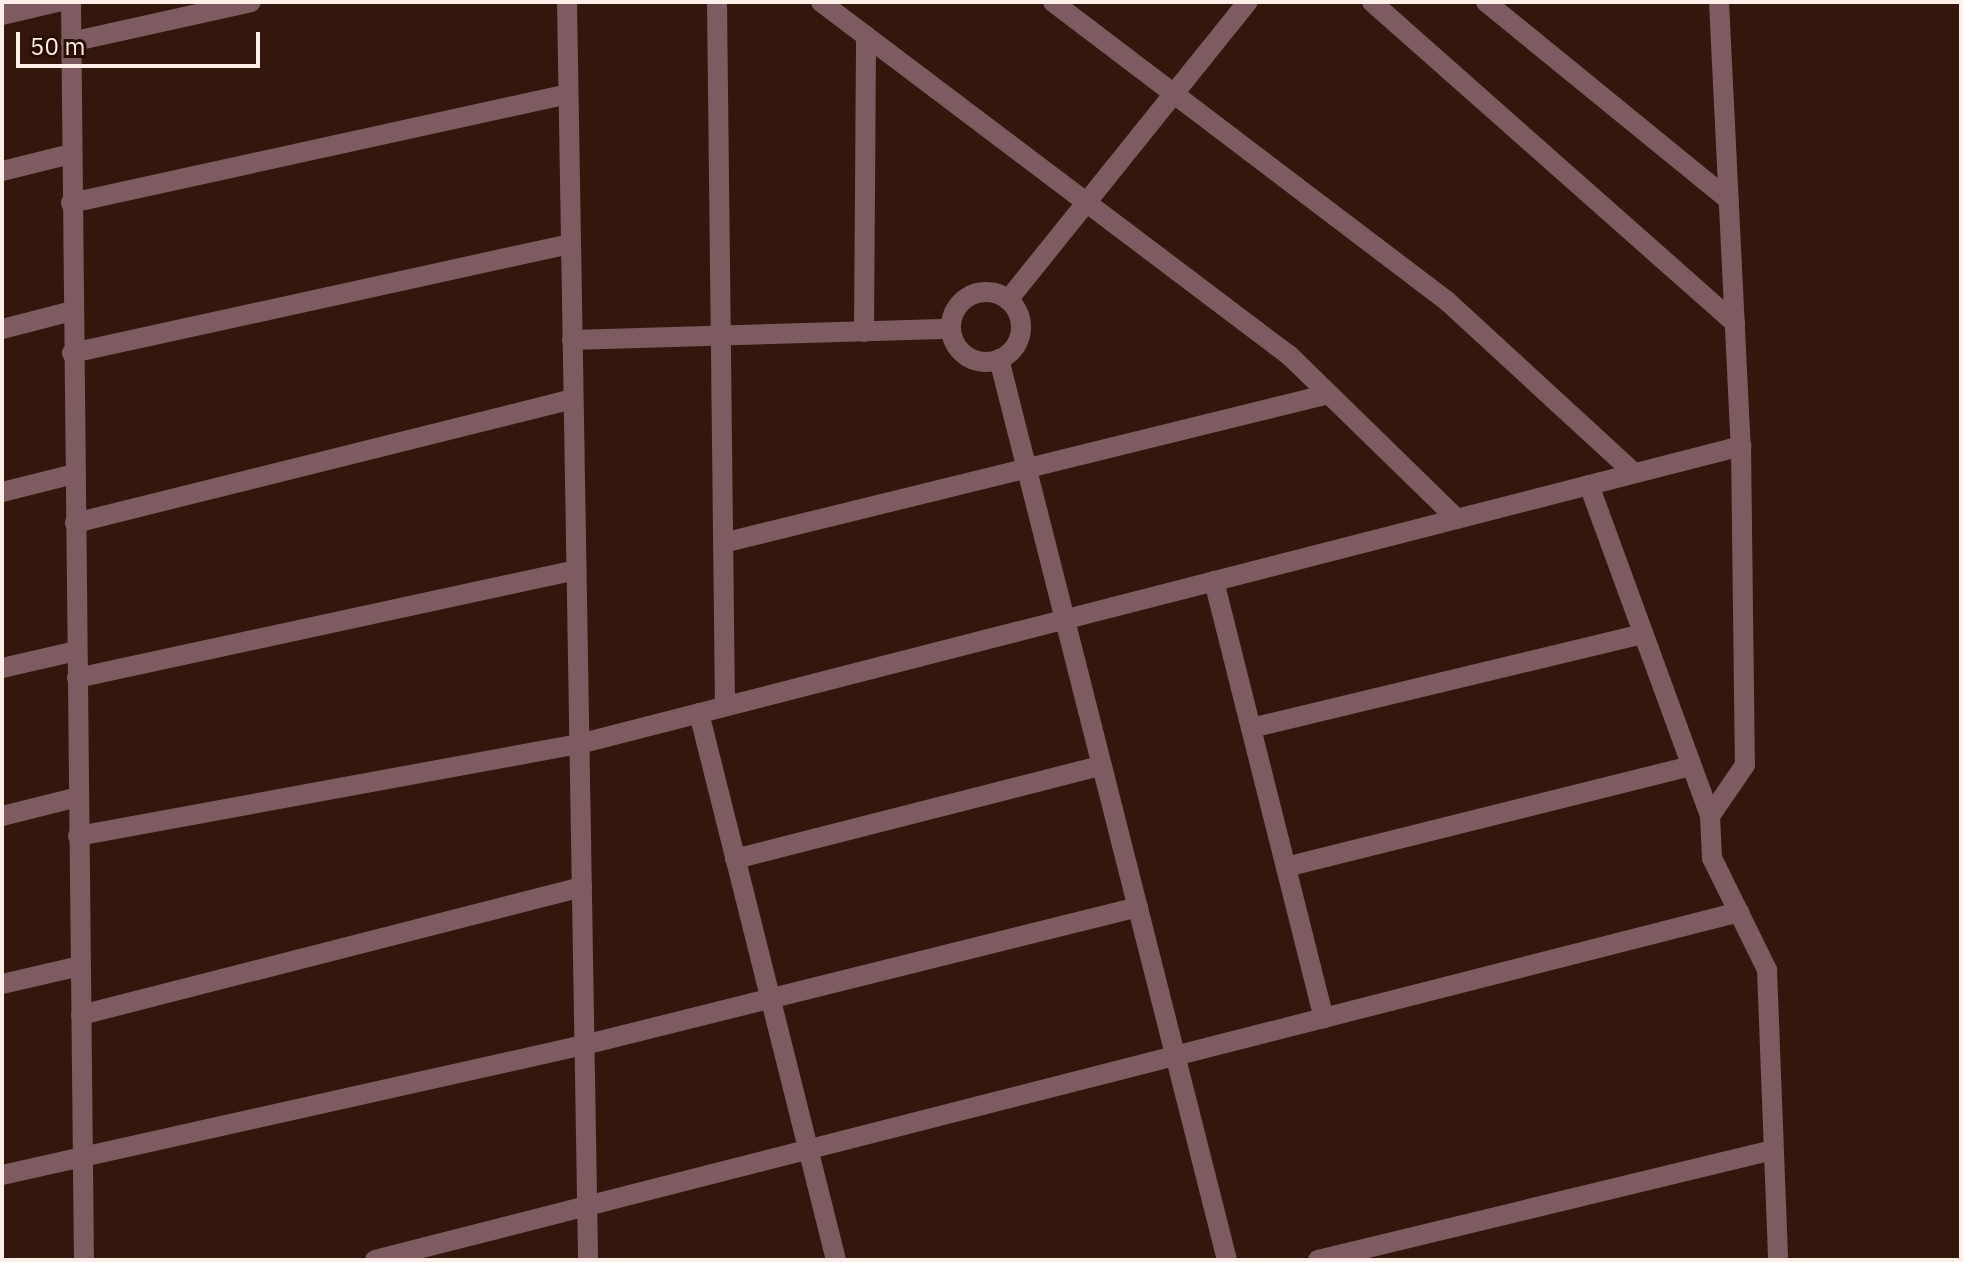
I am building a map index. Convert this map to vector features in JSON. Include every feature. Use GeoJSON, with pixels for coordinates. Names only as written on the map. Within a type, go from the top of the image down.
{"type":"FeatureCollection","features":[{"type":"Feature","properties":{"kind":"street"},"geometry":{"type":"LineString","coordinates":[[2,15],[58,2]]}},
{"type":"Feature","properties":{"kind":"street"},"geometry":{"type":"LineString","coordinates":[[71,2],[72,353],[84,1260]]}},
{"type":"Feature","properties":{"kind":"street"},"geometry":{"type":"LineString","coordinates":[[71,42],[251,2]]}},
{"type":"Feature","properties":{"kind":"street"},"geometry":{"type":"LineString","coordinates":[[567,2],[588,1260]]}},
{"type":"Feature","properties":{"kind":"street"},"geometry":{"type":"LineString","coordinates":[[717,2],[725,706]]}},
{"type":"Feature","properties":{"kind":"street"},"geometry":{"type":"LineString","coordinates":[[821,2],[1290,356],[1457,519]]}},
{"type":"Feature","properties":{"kind":"street"},"geometry":{"type":"LineString","coordinates":[[1053,2],[1447,301],[1634,473]]}},
{"type":"Feature","properties":{"kind":"street"},"geometry":{"type":"LineString","coordinates":[[1008,300],[1248,2]]}},
{"type":"Feature","properties":{"kind":"street"},"geometry":{"type":"LineString","coordinates":[[1372,2],[1735,323]]}},
{"type":"Feature","properties":{"kind":"street"},"geometry":{"type":"LineString","coordinates":[[1486,2],[1729,200]]}},
{"type":"Feature","properties":{"kind":"street"},"geometry":{"type":"LineString","coordinates":[[1710,816],[1745,765],[1741,446],[1719,2]]}},
{"type":"Feature","properties":{"kind":"street"},"geometry":{"type":"LineString","coordinates":[[864,332],[866,36]]}},
{"type":"Feature","properties":{"kind":"street"},"geometry":{"type":"LineString","coordinates":[[71,203],[568,94]]}},
{"type":"Feature","properties":{"kind":"street"},"geometry":{"type":"LineString","coordinates":[[2,171],[71,154]]}},
{"type":"Feature","properties":{"kind":"street"},"geometry":{"type":"LineString","coordinates":[[72,353],[570,244]]}},
{"type":"Feature","properties":{"kind":"street"},"geometry":{"type":"LineString","coordinates":[[986,292],[1008,300],[1020,332],[1009,353],[987,362],[965,355],[951,329],[956,310],[974,295],[986,292]]}},
{"type":"Feature","properties":{"kind":"street"},"geometry":{"type":"LineString","coordinates":[[2,329],[72,311]]}},
{"type":"Feature","properties":{"kind":"street"},"geometry":{"type":"LineString","coordinates":[[572,340],[951,329]]}},
{"type":"Feature","properties":{"kind":"street"},"geometry":{"type":"LineString","coordinates":[[999,359],[1227,1260]]}},
{"type":"Feature","properties":{"kind":"street"},"geometry":{"type":"LineString","coordinates":[[723,543],[1329,394]]}},
{"type":"Feature","properties":{"kind":"street"},"geometry":{"type":"LineString","coordinates":[[75,523],[573,399]]}},
{"type":"Feature","properties":{"kind":"street"},"geometry":{"type":"LineString","coordinates":[[78,836],[579,744],[1741,446]]}},
{"type":"Feature","properties":{"kind":"street"},"geometry":{"type":"LineString","coordinates":[[2,492],[74,474]]}},
{"type":"Feature","properties":{"kind":"street"},"geometry":{"type":"LineString","coordinates":[[1589,485],[1710,816],[1712,858],[1767,970],[1778,1260]]}},
{"type":"Feature","properties":{"kind":"street"},"geometry":{"type":"LineString","coordinates":[[77,678],[576,570]]}},
{"type":"Feature","properties":{"kind":"street"},"geometry":{"type":"LineString","coordinates":[[1214,581],[1324,1018]]}},
{"type":"Feature","properties":{"kind":"street"},"geometry":{"type":"LineString","coordinates":[[1251,728],[1643,634]]}},
{"type":"Feature","properties":{"kind":"street"},"geometry":{"type":"LineString","coordinates":[[2,668],[76,651]]}},
{"type":"Feature","properties":{"kind":"street"},"geometry":{"type":"LineString","coordinates":[[699,713],[836,1260]]}},
{"type":"Feature","properties":{"kind":"street"},"geometry":{"type":"LineString","coordinates":[[735,859],[1101,766]]}},
{"type":"Feature","properties":{"kind":"street"},"geometry":{"type":"LineString","coordinates":[[1286,867],[1692,766]]}},
{"type":"Feature","properties":{"kind":"street"},"geometry":{"type":"LineString","coordinates":[[2,816],[78,797]]}},
{"type":"Feature","properties":{"kind":"street"},"geometry":{"type":"LineString","coordinates":[[81,1015],[582,887]]}},
{"type":"Feature","properties":{"kind":"street"},"geometry":{"type":"LineString","coordinates":[[2,1175],[584,1045],[1138,907]]}},
{"type":"Feature","properties":{"kind":"street"},"geometry":{"type":"LineString","coordinates":[[375,1260],[1739,912]]}},
{"type":"Feature","properties":{"kind":"street"},"geometry":{"type":"LineString","coordinates":[[2,984],[80,966]]}},
{"type":"Feature","properties":{"kind":"street"},"geometry":{"type":"LineString","coordinates":[[1318,1260],[1773,1150]]}}]}
